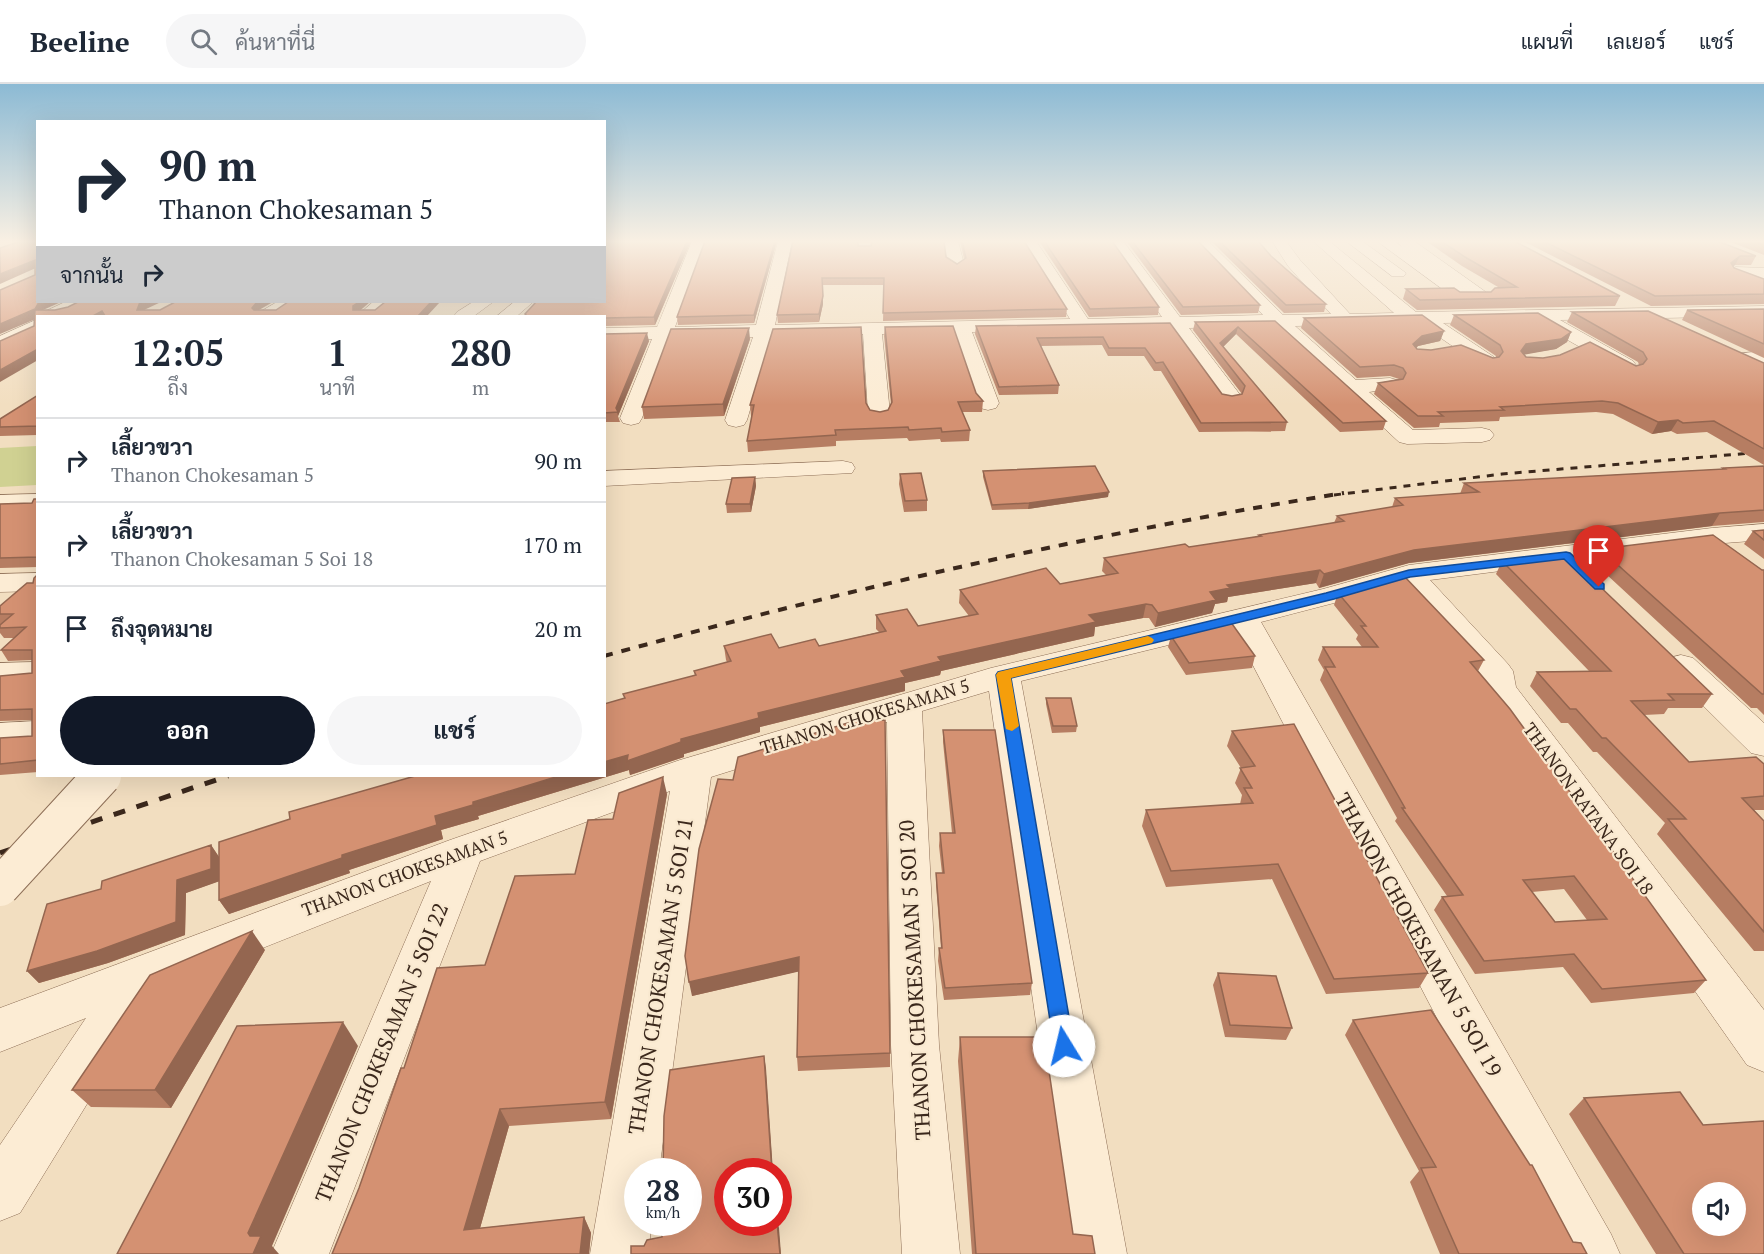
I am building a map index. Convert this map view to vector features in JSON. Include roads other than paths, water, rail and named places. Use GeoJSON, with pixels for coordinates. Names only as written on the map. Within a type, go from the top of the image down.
{"type":"FeatureCollection","features":[{"type":"Feature","properties":{"kind":"street"},"geometry":{"type":"LineString","coordinates":[[631,418],[678,296]]}},
{"type":"Feature","properties":{"kind":"street"},"geometry":{"type":"LineString","coordinates":[[736,420],[764,331],[772,296]]}},
{"type":"Feature","properties":{"kind":"street"},"geometry":{"type":"LineString","coordinates":[[1064,296],[1082,324]]}},
{"type":"Feature","properties":{"kind":"street"},"geometry":{"type":"LineString","coordinates":[[1156,296],[1230,396]]}},
{"type":"Feature","properties":{"kind":"street"},"geometry":{"type":"LineString","coordinates":[[1254,296],[1407,437],[1482,435]]}},
{"type":"Feature","properties":{"kind":"street"},"geometry":{"type":"LineString","coordinates":[[1324,296],[1345,319]]}},
{"type":"Feature","properties":{"kind":"street"},"geometry":{"type":"LineString","coordinates":[[1389,296],[1416,317],[1487,361]]}},
{"type":"Feature","properties":{"kind":"street"},"geometry":{"type":"LineString","coordinates":[[1457,316],[1433,299],[1458,296]]}},
{"type":"Feature","properties":{"kind":"street"},"geometry":{"type":"LineString","coordinates":[[1618,298],[1690,333]]}},
{"type":"Feature","properties":{"kind":"street"},"geometry":{"type":"LineString","coordinates":[[1516,301],[1540,316],[1577,347],[1630,368]]}},
{"type":"Feature","properties":{"kind":"street"},"geometry":{"type":"LineString","coordinates":[[52,315],[76,303]]}},
{"type":"Feature","properties":{"kind":"street"},"geometry":{"type":"LineString","coordinates":[[268,315],[286,303]]}},
{"type":"Feature","properties":{"kind":"street"},"geometry":{"type":"LineString","coordinates":[[367,315],[382,303]]}},
{"type":"Feature","properties":{"kind":"street"},"geometry":{"type":"LineString","coordinates":[[465,315],[483,303]]}},
{"type":"Feature","properties":{"kind":"street"},"geometry":{"type":"LineString","coordinates":[[497,315],[511,303]]}},
{"type":"Feature","properties":{"kind":"street"},"geometry":{"type":"LineString","coordinates":[[507,315],[523,303]]}},
{"type":"Feature","properties":{"kind":"street"},"geometry":{"type":"LineString","coordinates":[[606,334],[1764,311]]}},
{"type":"Feature","properties":{"kind":"street"},"geometry":{"type":"LineString","coordinates":[[0,344],[36,325]]}},
{"type":"Feature","properties":{"kind":"street"},"geometry":{"type":"LineString","coordinates":[[960,327],[988,403]]}},
{"type":"Feature","properties":{"kind":"street"},"geometry":{"type":"LineString","coordinates":[[872,328],[879,413]]}},
{"type":"Feature","properties":{"kind":"street"},"geometry":{"type":"LineString","coordinates":[[1432,349],[1468,348]]}},
{"type":"Feature","properties":{"kind":"street"},"geometry":{"type":"LineString","coordinates":[[1721,348],[1764,368]]}},
{"type":"Feature","properties":{"kind":"street"},"geometry":{"type":"LineString","coordinates":[[0,350],[28,349]]}},
{"type":"Feature","properties":{"kind":"street"},"geometry":{"type":"LineString","coordinates":[[1742,358],[1764,357]]}},
{"type":"Feature","properties":{"kind":"street"},"geometry":{"type":"LineString","coordinates":[[1351,387],[1390,384]]}},
{"type":"Feature","properties":{"kind":"street"},"geometry":{"type":"LineString","coordinates":[[606,478],[843,468]]}},
{"type":"Feature","properties":{"kind":"street"},"geometry":{"type":"LineString","coordinates":[[0,503],[36,501]]}},
{"type":"Feature","properties":{"kind":"street","name":"THANON CHOKESAMAN 5"},"geometry":{"type":"LineString","coordinates":[[0,1030],[464,851],[693,769],[1003,675],[1409,574],[1712,536],[1764,532]]}},
{"type":"Feature","properties":{"kind":"street"},"geometry":{"type":"LineString","coordinates":[[1712,536],[1747,562]]}},
{"type":"Feature","properties":{"kind":"street"},"geometry":{"type":"LineString","coordinates":[[1566,555],[1592,580]]}},
{"type":"Feature","properties":{"kind":"street","name":"THANON RATANA SOI 18"},"geometry":{"type":"LineString","coordinates":[[1409,574],[1496,671],[1500,689],[1764,1049]]}},
{"type":"Feature","properties":{"kind":"street"},"geometry":{"type":"LineString","coordinates":[[0,583],[36,582]]}},
{"type":"Feature","properties":{"kind":"street","name":"THANON CHOKESAMAN 5 SOI 19"},"geometry":{"type":"LineString","coordinates":[[1243,617],[1591,1254]]}},
{"type":"Feature","properties":{"kind":"street"},"geometry":{"type":"LineString","coordinates":[[1661,646],[1764,744]]}},
{"type":"Feature","properties":{"kind":"street"},"geometry":{"type":"LineString","coordinates":[[0,674],[36,672]]}},
{"type":"Feature","properties":{"kind":"street"},"geometry":{"type":"LineString","coordinates":[[1003,675],[1098,1254]]}},
{"type":"Feature","properties":{"kind":"street","name":"THANON CHOKESAMAN 5 SOI 20"},"geometry":{"type":"LineString","coordinates":[[904,705],[915,1045],[931,1254]]}},
{"type":"Feature","properties":{"kind":"street"},"geometry":{"type":"LineString","coordinates":[[0,735],[36,733]]}},
{"type":"Feature","properties":{"kind":"street","name":"THANON CHOKESAMAN 5 SOI 21"},"geometry":{"type":"LineString","coordinates":[[619,1254],[693,769]]}},
{"type":"Feature","properties":{"kind":"street"},"geometry":{"type":"LineString","coordinates":[[0,887],[101,777]]}},
{"type":"Feature","properties":{"kind":"street","name":"THANON CHOKESAMAN 5 SOI 22"},"geometry":{"type":"LineString","coordinates":[[300,1254],[464,851]]}},
{"type":"Feature","properties":{"kind":"street"},"geometry":{"type":"LineString","coordinates":[[0,1193],[141,975]]}},
{"type":"Feature","properties":{"kind":"railway"},"geometry":{"type":"LineString","coordinates":[[1334,495],[1502,474],[1764,452]]}},
{"type":"Feature","properties":{"kind":"railway"},"geometry":{"type":"LineString","coordinates":[[606,655],[787,608],[972,564],[1157,526],[1344,493]]}},
{"type":"Feature","properties":{"kind":"railway"},"geometry":{"type":"LineString","coordinates":[[0,853],[225,777]]}}]}
